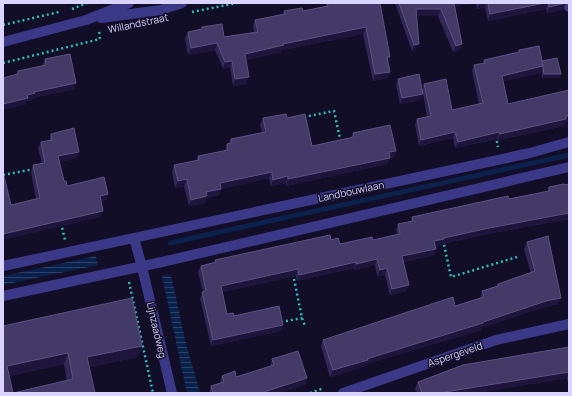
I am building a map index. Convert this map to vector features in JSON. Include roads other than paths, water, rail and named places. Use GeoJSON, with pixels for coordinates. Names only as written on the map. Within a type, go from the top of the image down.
{"type":"FeatureCollection","features":[{"type":"Feature","properties":{"kind":"street","name":"Willandstraat"},"geometry":{"type":"LineString","coordinates":[[3,42],[86,20],[129,3]]}},
{"type":"Feature","properties":{"kind":"street","name":"Willandstraat"},"geometry":{"type":"LineString","coordinates":[[86,20],[161,10],[182,3]]}},
{"type":"Feature","properties":{"kind":"street"},"geometry":{"type":"LineString","coordinates":[[568,3],[569,8]]}},
{"type":"Feature","properties":{"kind":"street","name":"Landbouwlaan"},"geometry":{"type":"LineString","coordinates":[[3,266],[530,153],[569,142]]}},
{"type":"Feature","properties":{"kind":"street"},"geometry":{"type":"LineString","coordinates":[[3,296],[142,267],[569,168]]}},
{"type":"Feature","properties":{"kind":"street"},"geometry":{"type":"LineString","coordinates":[[134,238],[142,267]]}},
{"type":"Feature","properties":{"kind":"street","name":"Lijnzaadweg"},"geometry":{"type":"LineString","coordinates":[[142,267],[172,393]]}},
{"type":"Feature","properties":{"kind":"street","name":"Aspergeveld"},"geometry":{"type":"LineString","coordinates":[[344,393],[496,340],[569,324]]}},
{"type":"Feature","properties":{"kind":"water"},"geometry":{"type":"Polygon","coordinates":[[[96,256],[98,265],[3,285],[3,276],[96,256]]]}},
{"type":"Feature","properties":{"kind":"water"},"geometry":{"type":"Polygon","coordinates":[[[171,275],[186,344],[200,393],[187,393],[162,276],[171,275]]]}},
{"type":"Feature","properties":{"kind":"waterway"},"geometry":{"type":"LineString","coordinates":[[170,243],[569,155]]}}]}
